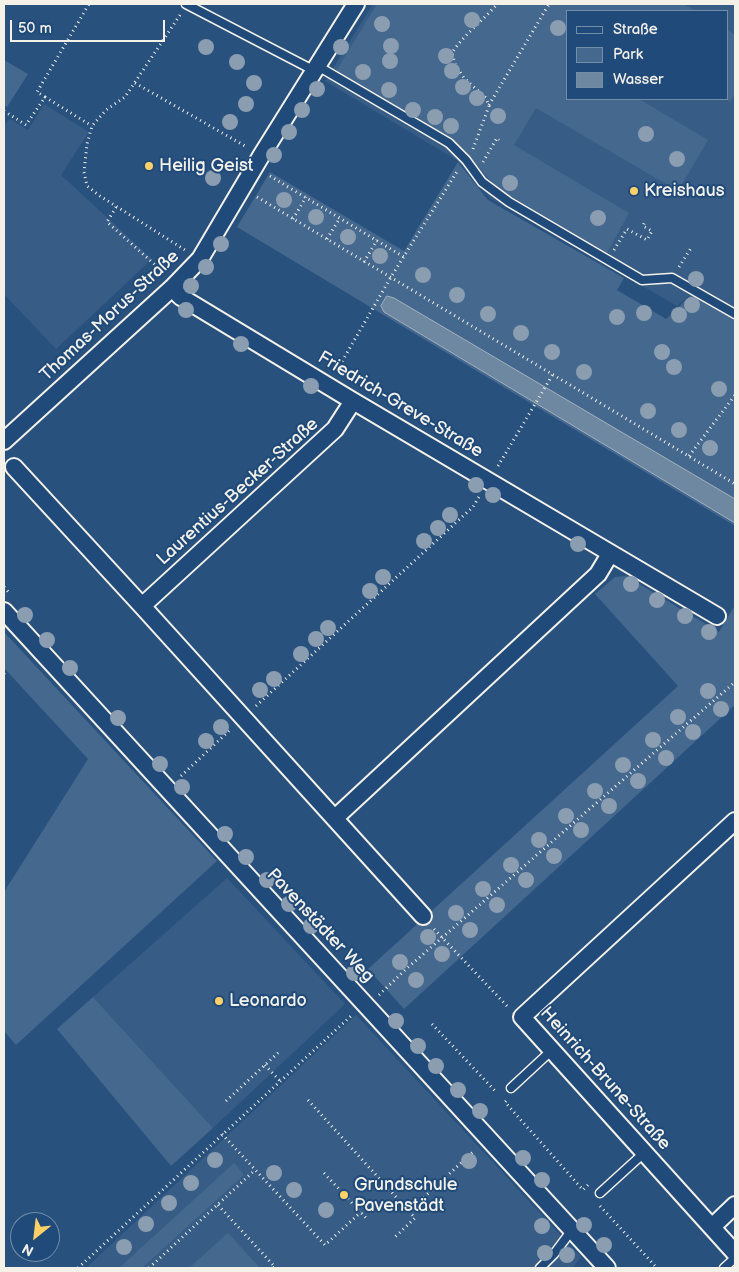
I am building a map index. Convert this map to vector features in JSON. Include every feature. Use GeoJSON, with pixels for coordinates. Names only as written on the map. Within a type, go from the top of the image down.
{"type":"FeatureCollection","features":[{"type":"Feature","properties":{"kind":"street","name":"Thomas-Morus-Straße"},"geometry":{"type":"LineString","coordinates":[[4,441],[174,286],[200,259],[257,161],[356,4]]}},
{"type":"Feature","properties":{"kind":"street","name":"Friedrich-Greve-Straße"},"geometry":{"type":"LineString","coordinates":[[174,286],[181,297],[717,616]]}},
{"type":"Feature","properties":{"kind":"street","name":"Laurentius-Becker-Straße"},"geometry":{"type":"LineString","coordinates":[[142,606],[335,429],[353,401]]}},
{"type":"Feature","properties":{"kind":"street"},"geometry":{"type":"LineString","coordinates":[[14,467],[244,717],[423,916]]}},
{"type":"Feature","properties":{"kind":"street"},"geometry":{"type":"LineString","coordinates":[[335,818],[598,574],[610,554]]}},
{"type":"Feature","properties":{"kind":"street","name":"Pavenstädter Weg"},"geometry":{"type":"LineString","coordinates":[[4,611],[607,1268]]}},
{"type":"Feature","properties":{"kind":"street","name":"Heinrich-Brune-Straße"},"geometry":{"type":"LineString","coordinates":[[735,821],[522,1017],[735,1253]]}},
{"type":"Feature","properties":{"kind":"street"},"geometry":{"type":"LineString","coordinates":[[712,1227],[735,1205]]}},
{"type":"Feature","properties":{"kind":"lane"},"geometry":{"type":"LineString","coordinates":[[186,4],[315,68],[449,143],[466,160],[482,182],[509,202],[642,280],[672,278],[735,314]]}},
{"type":"Feature","properties":{"kind":"lane"},"geometry":{"type":"LineString","coordinates":[[511,1088],[552,1050]]}},
{"type":"Feature","properties":{"kind":"lane"},"geometry":{"type":"LineString","coordinates":[[600,1194],[645,1152]]}},
{"type":"Feature","properties":{"kind":"lane"},"geometry":{"type":"LineString","coordinates":[[540,1268],[554,1254],[572,1230]]}},
{"type":"Feature","properties":{"kind":"lane"},"geometry":{"type":"LineString","coordinates":[[724,1268],[735,1258]]}},
{"type":"Feature","properties":{"kind":"path"},"geometry":{"type":"LineString","coordinates":[[89,4],[37,92],[92,126]]}},
{"type":"Feature","properties":{"kind":"path"},"geometry":{"type":"LineString","coordinates":[[186,4],[175,25],[136,83],[124,97],[106,110],[92,126],[87,144],[84,172],[87,186],[116,207],[200,259]]}},
{"type":"Feature","properties":{"kind":"path"},"geometry":{"type":"LineString","coordinates":[[489,106],[486,98],[464,78],[455,64],[452,53],[459,41],[485,18],[497,4]]}},
{"type":"Feature","properties":{"kind":"path"},"geometry":{"type":"LineString","coordinates":[[328,386],[391,278],[461,165],[471,154],[489,106],[549,4]]}},
{"type":"Feature","properties":{"kind":"path"},"geometry":{"type":"LineString","coordinates":[[136,83],[257,161],[306,197],[404,257]]}},
{"type":"Feature","properties":{"kind":"path"},"geometry":{"type":"LineString","coordinates":[[4,111],[26,125],[46,97]]}},
{"type":"Feature","properties":{"kind":"path"},"geometry":{"type":"LineString","coordinates":[[486,156],[497,138],[499,140]]}},
{"type":"Feature","properties":{"kind":"path"},"geometry":{"type":"LineString","coordinates":[[241,188],[735,484]]}},
{"type":"Feature","properties":{"kind":"path"},"geometry":{"type":"LineString","coordinates":[[293,220],[306,197]]}},
{"type":"Feature","properties":{"kind":"path"},"geometry":{"type":"LineString","coordinates":[[116,207],[107,222],[174,286]]}},
{"type":"Feature","properties":{"kind":"path"},"geometry":{"type":"LineString","coordinates":[[327,239],[340,218]]}},
{"type":"Feature","properties":{"kind":"path"},"geometry":{"type":"LineString","coordinates":[[608,260],[627,228],[647,240],[652,231],[643,226],[645,221]]}},
{"type":"Feature","properties":{"kind":"path"},"geometry":{"type":"LineString","coordinates":[[364,262],[377,240]]}},
{"type":"Feature","properties":{"kind":"path"},"geometry":{"type":"LineString","coordinates":[[672,278],[690,248]]}},
{"type":"Feature","properties":{"kind":"path"},"geometry":{"type":"LineString","coordinates":[[178,778],[473,507],[553,374]]}},
{"type":"Feature","properties":{"kind":"path"},"geometry":{"type":"LineString","coordinates":[[689,456],[735,396]]}},
{"type":"Feature","properties":{"kind":"path"},"geometry":{"type":"LineString","coordinates":[[379,995],[735,682]]}},
{"type":"Feature","properties":{"kind":"path"},"geometry":{"type":"LineString","coordinates":[[443,938],[509,1008],[522,1017]]}},
{"type":"Feature","properties":{"kind":"path"},"geometry":{"type":"LineString","coordinates":[[78,1268],[356,1011]]}},
{"type":"Feature","properties":{"kind":"path"},"geometry":{"type":"LineString","coordinates":[[432,1024],[497,1094],[507,1084],[511,1088],[515,1093],[505,1102],[583,1190],[590,1183],[604,1199],[599,1205],[657,1268]]}},
{"type":"Feature","properties":{"kind":"path"},"geometry":{"type":"LineString","coordinates":[[226,1101],[279,1052]]}},
{"type":"Feature","properties":{"kind":"path"},"geometry":{"type":"LineString","coordinates":[[262,1066],[280,1081]]}},
{"type":"Feature","properties":{"kind":"path"},"geometry":{"type":"LineString","coordinates":[[308,1100],[415,1218],[395,1237]]}},
{"type":"Feature","properties":{"kind":"path"},"geometry":{"type":"LineString","coordinates":[[222,1134],[325,1245],[361,1212]]}},
{"type":"Feature","properties":{"kind":"path"},"geometry":{"type":"LineString","coordinates":[[409,1211],[474,1151]]}},
{"type":"Feature","properties":{"kind":"path"},"geometry":{"type":"LineString","coordinates":[[149,1268],[255,1170]]}},
{"type":"Feature","properties":{"kind":"path"},"geometry":{"type":"LineString","coordinates":[[324,1173],[367,1219]]}},
{"type":"Feature","properties":{"kind":"path"},"geometry":{"type":"LineString","coordinates":[[218,1205],[275,1267],[273,1268]]}},
{"type":"Feature","properties":{"kind":"shaded area"},"geometry":{"type":"Polygon","coordinates":[[[373,4],[735,4],[735,317],[693,292],[677,306],[490,198],[458,161],[325,81],[373,4]]]}},
{"type":"Feature","properties":{"kind":"shaded area"},"geometry":{"type":"Polygon","coordinates":[[[44,104],[89,132],[61,175],[152,259],[56,349],[4,294],[4,125],[10,119],[28,130],[44,104]]]}},
{"type":"Feature","properties":{"kind":"shaded area","name":"Leonardo"},"geometry":{"type":"Polygon","coordinates":[[[227,878],[345,1004],[213,1128],[93,997],[227,878]]]}},
{"type":"Feature","properties":{"kind":"shaded area","name":"Grundschule Pavenstädt"},"geometry":{"type":"Polygon","coordinates":[[[356,1015],[581,1257],[573,1268],[86,1268],[356,1015]]]}},
{"type":"Feature","properties":{"kind":"green space"},"geometry":{"type":"Polygon","coordinates":[[[377,4],[683,4],[694,10],[566,10],[566,100],[641,100],[708,140],[678,191],[536,108],[514,145],[629,213],[607,253],[499,189],[457,144],[336,71],[377,4]]]}},
{"type":"Feature","properties":{"kind":"green space"},"geometry":{"type":"Polygon","coordinates":[[[729,31],[735,35],[735,94],[730,102],[727,100],[729,100],[729,31]]]}},
{"type":"Feature","properties":{"kind":"green space"},"geometry":{"type":"Polygon","coordinates":[[[4,60],[28,74],[7,107],[4,105],[4,60]]]}},
{"type":"Feature","properties":{"kind":"green space"},"geometry":{"type":"Polygon","coordinates":[[[458,162],[488,200],[624,278],[617,290],[666,319],[693,293],[735,318],[735,526],[237,227],[270,172],[404,251],[458,162]]]}},
{"type":"Feature","properties":{"kind":"green space"},"geometry":{"type":"Polygon","coordinates":[[[626,576],[719,632],[735,605],[735,705],[404,1009],[368,969],[678,686],[595,594],[615,577],[626,576]]]}},
{"type":"Feature","properties":{"kind":"green space"},"geometry":{"type":"Polygon","coordinates":[[[4,632],[217,861],[16,1045],[4,1031],[4,892],[88,759],[4,668],[4,632]]]}},
{"type":"Feature","properties":{"kind":"green space"},"geometry":{"type":"Polygon","coordinates":[[[93,997],[213,1128],[171,1166],[57,1029],[93,997]]]}},
{"type":"Feature","properties":{"kind":"green space"},"geometry":{"type":"Polygon","coordinates":[[[234,1163],[244,1175],[142,1268],[119,1268],[234,1163]]]}},
{"type":"Feature","properties":{"kind":"green space"},"geometry":{"type":"Polygon","coordinates":[[[228,1233],[260,1268],[189,1268],[228,1233]]]}},
{"type":"Feature","properties":{"kind":"water"},"geometry":{"type":"Polygon","coordinates":[[[387,296],[394,298],[735,499],[735,523],[384,312],[381,306],[387,296]]]}},
{"type":"Feature","properties":{"kind":"place","name":"Heilig Geist"},"geometry":{"type":"Point","coordinates":[149,166]}},
{"type":"Feature","properties":{"kind":"place","name":"Kreishaus"},"geometry":{"type":"Point","coordinates":[634,191]}},
{"type":"Feature","properties":{"kind":"place","name":"Leonardo"},"geometry":{"type":"Point","coordinates":[219,1001]}},
{"type":"Feature","properties":{"kind":"place","name":"Grundschule Pavenstädt"},"geometry":{"type":"Point","coordinates":[344,1195]}}]}
